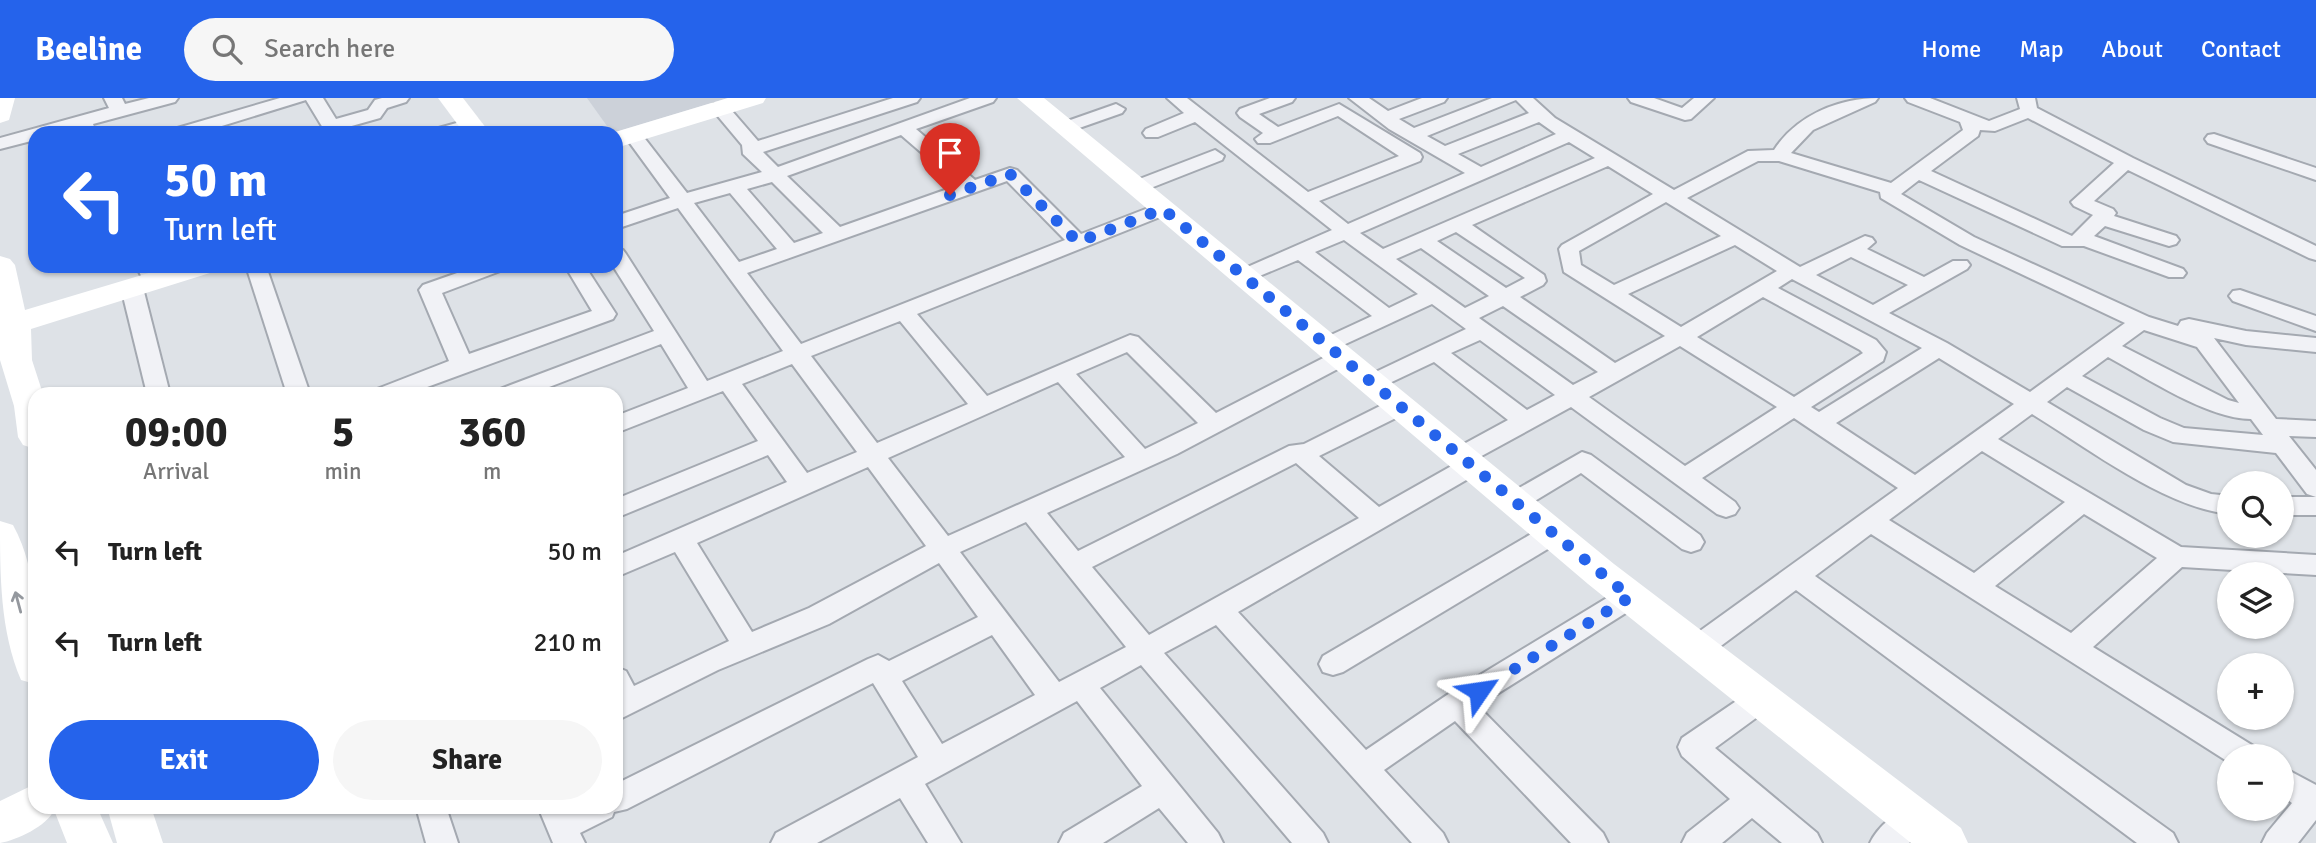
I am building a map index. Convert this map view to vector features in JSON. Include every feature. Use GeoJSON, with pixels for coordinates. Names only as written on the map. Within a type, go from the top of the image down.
{"type":"FeatureCollection","features":[{"type":"Feature","properties":{"kind":"street"},"geometry":{"type":"LineString","coordinates":[[0,114],[3,98]]}},
{"type":"Feature","properties":{"kind":"street"},"geometry":{"type":"LineString","coordinates":[[87,126],[116,104],[169,98]]}},
{"type":"Feature","properties":{"kind":"street"},"geometry":{"type":"LineString","coordinates":[[216,126],[299,98]]}},
{"type":"Feature","properties":{"kind":"street"},"geometry":{"type":"LineString","coordinates":[[314,98],[327,126]]}},
{"type":"Feature","properties":{"kind":"street"},"geometry":{"type":"LineString","coordinates":[[340,126],[374,114],[381,104],[400,98]]}},
{"type":"Feature","properties":{"kind":"street"},"geometry":{"type":"LineString","coordinates":[[450,98],[472,126]]}},
{"type":"Feature","properties":{"kind":"street"},"geometry":{"type":"LineString","coordinates":[[754,98],[624,137],[683,200],[1055,699]]}},
{"type":"Feature","properties":{"kind":"street"},"geometry":{"type":"LineString","coordinates":[[750,150],[911,98]]}},
{"type":"Feature","properties":{"kind":"street"},"geometry":{"type":"LineString","coordinates":[[936,98],[951,111]]}},
{"type":"Feature","properties":{"kind":"street"},"geometry":{"type":"LineString","coordinates":[[623,221],[683,200],[775,174],[987,98]]}},
{"type":"Feature","properties":{"kind":"street"},"geometry":{"type":"LineString","coordinates":[[1029,98],[1552,534],[1945,843]]}},
{"type":"Feature","properties":{"kind":"street"},"geometry":{"type":"LineString","coordinates":[[1176,98],[1345,231],[1726,508]]}},
{"type":"Feature","properties":{"kind":"street"},"geometry":{"type":"LineString","coordinates":[[1286,98],[1246,113],[1270,136],[1339,109]]}},
{"type":"Feature","properties":{"kind":"street"},"geometry":{"type":"LineString","coordinates":[[1306,200],[1413,157],[1320,98]]}},
{"type":"Feature","properties":{"kind":"street"},"geometry":{"type":"LineString","coordinates":[[1386,118],[1438,98]]}},
{"type":"Feature","properties":{"kind":"street"},"geometry":{"type":"LineString","coordinates":[[1413,135],[1518,98],[1608,159],[1796,273],[1939,348],[2177,491],[2217,504]]}},
{"type":"Feature","properties":{"kind":"street"},"geometry":{"type":"LineString","coordinates":[[1637,98],[1685,115],[1705,98]]}},
{"type":"Feature","properties":{"kind":"street"},"geometry":{"type":"LineString","coordinates":[[1780,156],[1787,141],[1803,127],[1869,98]]}},
{"type":"Feature","properties":{"kind":"street"},"geometry":{"type":"LineString","coordinates":[[1914,98],[1989,127],[2028,104],[2126,162],[2315,256]]}},
{"type":"Feature","properties":{"kind":"street"},"geometry":{"type":"LineString","coordinates":[[1367,100],[1386,118],[1480,174]]}},
{"type":"Feature","properties":{"kind":"street"},"geometry":{"type":"LineString","coordinates":[[720,108],[751,144],[750,150]]}},
{"type":"Feature","properties":{"kind":"street"},"geometry":{"type":"LineString","coordinates":[[1065,128],[1116,109]]}},
{"type":"Feature","properties":{"kind":"street"},"geometry":{"type":"LineString","coordinates":[[1152,133],[1198,114]]}},
{"type":"Feature","properties":{"kind":"street"},"geometry":{"type":"LineString","coordinates":[[1444,153],[1541,115]]}},
{"type":"Feature","properties":{"kind":"street"},"geometry":{"type":"LineString","coordinates":[[1968,119],[1972,132],[1888,194],[1966,241],[2141,322],[2205,342],[2316,488]]}},
{"type":"Feature","properties":{"kind":"street"},"geometry":{"type":"LineString","coordinates":[[904,128],[972,187]]}},
{"type":"Feature","properties":{"kind":"street"},"geometry":{"type":"LineString","coordinates":[[1242,276],[1570,135]]}},
{"type":"Feature","properties":{"kind":"street"},"geometry":{"type":"LineString","coordinates":[[0,144],[28,137]]}},
{"type":"Feature","properties":{"kind":"street"},"geometry":{"type":"LineString","coordinates":[[2214,139],[2316,174]]}},
{"type":"Feature","properties":{"kind":"street"},"geometry":{"type":"LineString","coordinates":[[750,150],[837,235]]}},
{"type":"Feature","properties":{"kind":"street"},"geometry":{"type":"LineString","coordinates":[[1894,190],[1780,156],[1755,155],[1669,196],[1569,249],[1571,268],[1819,423],[1916,488]]}},
{"type":"Feature","properties":{"kind":"street"},"geometry":{"type":"LineString","coordinates":[[1136,187],[1215,156]]}},
{"type":"Feature","properties":{"kind":"street"},"geometry":{"type":"LineString","coordinates":[[1383,257],[1608,159]]}},
{"type":"Feature","properties":{"kind":"street"},"geometry":{"type":"LineString","coordinates":[[1918,172],[2069,242],[2077,242],[2106,213],[2081,201],[2126,162]]}},
{"type":"Feature","properties":{"kind":"street"},"geometry":{"type":"LineString","coordinates":[[736,270],[1010,174],[1078,242]]}},
{"type":"Feature","properties":{"kind":"street"},"geometry":{"type":"LineString","coordinates":[[734,186],[790,251]]}},
{"type":"Feature","properties":{"kind":"street"},"geometry":{"type":"LineString","coordinates":[[623,422],[1163,209]]}},
{"type":"Feature","properties":{"kind":"street"},"geometry":{"type":"LineString","coordinates":[[2101,218],[2169,240]]}},
{"type":"Feature","properties":{"kind":"street"},"geometry":{"type":"LineString","coordinates":[[1371,383],[1435,352],[1506,298],[1536,281],[1534,275],[1458,225]]}},
{"type":"Feature","properties":{"kind":"street"},"geometry":{"type":"LineString","coordinates":[[1612,294],[1736,237]]}},
{"type":"Feature","properties":{"kind":"street"},"geometry":{"type":"LineString","coordinates":[[2081,238],[2176,273]]}},
{"type":"Feature","properties":{"kind":"street"},"geometry":{"type":"LineString","coordinates":[[1423,240],[1614,373]]}},
{"type":"Feature","properties":{"kind":"street"},"geometry":{"type":"LineString","coordinates":[[787,843],[1219,610],[1377,520],[1525,421],[1680,337],[1763,288],[1859,245],[1924,285]]}},
{"type":"Feature","properties":{"kind":"street"},"geometry":{"type":"LineString","coordinates":[[1300,251],[1387,317]]}},
{"type":"Feature","properties":{"kind":"street"},"geometry":{"type":"LineString","coordinates":[[0,265],[7,326],[28,397]]}},
{"type":"Feature","properties":{"kind":"street"},"geometry":{"type":"LineString","coordinates":[[623,265],[702,391]]}},
{"type":"Feature","properties":{"kind":"street"},"geometry":{"type":"LineString","coordinates":[[1874,313],[1960,265]]}},
{"type":"Feature","properties":{"kind":"street"},"geometry":{"type":"LineString","coordinates":[[7,326],[144,278],[169,273]]}},
{"type":"Feature","properties":{"kind":"street"},"geometry":{"type":"LineString","coordinates":[[258,273],[297,387]]}},
{"type":"Feature","properties":{"kind":"street"},"geometry":{"type":"LineString","coordinates":[[462,364],[430,290],[477,273]]}},
{"type":"Feature","properties":{"kind":"street"},"geometry":{"type":"LineString","coordinates":[[403,387],[605,314],[579,273]]}},
{"type":"Feature","properties":{"kind":"street"},"geometry":{"type":"LineString","coordinates":[[144,278],[158,387]]}},
{"type":"Feature","properties":{"kind":"street"},"geometry":{"type":"LineString","coordinates":[[1685,477],[1875,356],[1875,352],[1868,345],[1763,288]]}},
{"type":"Feature","properties":{"kind":"street"},"geometry":{"type":"LineString","coordinates":[[623,696],[818,616],[943,549],[1214,425],[1387,317],[1434,295]]}},
{"type":"Feature","properties":{"kind":"street"},"geometry":{"type":"LineString","coordinates":[[2240,296],[2316,324]]}},
{"type":"Feature","properties":{"kind":"street"},"geometry":{"type":"LineString","coordinates":[[903,312],[984,408]]}},
{"type":"Feature","properties":{"kind":"street"},"geometry":{"type":"LineString","coordinates":[[1696,649],[2141,322]]}},
{"type":"Feature","properties":{"kind":"street"},"geometry":{"type":"LineString","coordinates":[[2182,324],[2246,338],[2316,345]]}},
{"type":"Feature","properties":{"kind":"street"},"geometry":{"type":"LineString","coordinates":[[544,387],[667,334]]}},
{"type":"Feature","properties":{"kind":"street"},"geometry":{"type":"LineString","coordinates":[[623,564],[874,457],[1130,342],[1214,425]]}},
{"type":"Feature","properties":{"kind":"street"},"geometry":{"type":"LineString","coordinates":[[2106,347],[2270,428]]}},
{"type":"Feature","properties":{"kind":"street"},"geometry":{"type":"LineString","coordinates":[[1819,423],[1939,348]]}},
{"type":"Feature","properties":{"kind":"street"},"geometry":{"type":"LineString","coordinates":[[1435,352],[1525,421]]}},
{"type":"Feature","properties":{"kind":"street"},"geometry":{"type":"LineString","coordinates":[[1062,373],[1141,460]]}},
{"type":"Feature","properties":{"kind":"street"},"geometry":{"type":"LineString","coordinates":[[2066,377],[2180,436],[2270,428],[2316,429]]}},
{"type":"Feature","properties":{"kind":"street"},"geometry":{"type":"LineString","coordinates":[[728,381],[804,487]]}},
{"type":"Feature","properties":{"kind":"street"},"geometry":{"type":"LineString","coordinates":[[1075,565],[1298,452],[1307,452],[1400,407]]}},
{"type":"Feature","properties":{"kind":"street"},"geometry":{"type":"LineString","coordinates":[[1981,440],[2176,557],[2316,565]]}},
{"type":"Feature","properties":{"kind":"street"},"geometry":{"type":"LineString","coordinates":[[623,506],[773,444]]}},
{"type":"Feature","properties":{"kind":"street"},"geometry":{"type":"LineString","coordinates":[[1298,452],[1377,520]]}},
{"type":"Feature","properties":{"kind":"street"},"geometry":{"type":"LineString","coordinates":[[1514,502],[1582,461],[1691,542]]}},
{"type":"Feature","properties":{"kind":"street"},"geometry":{"type":"LineString","coordinates":[[1975,587],[2083,501]]}},
{"type":"Feature","properties":{"kind":"street"},"geometry":{"type":"LineString","coordinates":[[2294,506],[2316,506]]}},
{"type":"Feature","properties":{"kind":"street"},"geometry":{"type":"LineString","coordinates":[[1030,510],[1145,650],[1312,843]]}},
{"type":"Feature","properties":{"kind":"street"},"geometry":{"type":"LineString","coordinates":[[1871,521],[2225,744]]}},
{"type":"Feature","properties":{"kind":"street"},"geometry":{"type":"LineString","coordinates":[[1333,664],[1552,534]]}},
{"type":"Feature","properties":{"kind":"street"},"geometry":{"type":"LineString","coordinates":[[0,535],[28,641]]}},
{"type":"Feature","properties":{"kind":"street"},"geometry":{"type":"LineString","coordinates":[[681,539],[746,646]]}},
{"type":"Feature","properties":{"kind":"street"},"geometry":{"type":"LineString","coordinates":[[2073,648],[2176,557]]}},
{"type":"Feature","properties":{"kind":"street"},"geometry":{"type":"LineString","coordinates":[[1796,576],[2162,843]]}},
{"type":"Feature","properties":{"kind":"street"},"geometry":{"type":"LineString","coordinates":[[1363,768],[1457,704],[1630,597]]}},
{"type":"Feature","properties":{"kind":"street"},"geometry":{"type":"LineString","coordinates":[[1219,610],[1432,843]]}},
{"type":"Feature","properties":{"kind":"street"},"geometry":{"type":"LineString","coordinates":[[884,677],[997,620]]}},
{"type":"Feature","properties":{"kind":"street"},"geometry":{"type":"LineString","coordinates":[[623,795],[878,667],[937,762]]}},
{"type":"Feature","properties":{"kind":"street"},"geometry":{"type":"LineString","coordinates":[[1081,685],[1206,843]]}},
{"type":"Feature","properties":{"kind":"street"},"geometry":{"type":"LineString","coordinates":[[1761,699],[1693,747],[1752,800],[1807,843]]}},
{"type":"Feature","properties":{"kind":"street"},"geometry":{"type":"LineString","coordinates":[[1457,704],[1592,843]]}},
{"type":"Feature","properties":{"kind":"street"},"geometry":{"type":"LineString","coordinates":[[905,779],[945,843]]}},
{"type":"Feature","properties":{"kind":"street"},"geometry":{"type":"LineString","coordinates":[[2278,843],[2315,800],[2294,787]]}},
{"type":"Feature","properties":{"kind":"street"},"geometry":{"type":"LineString","coordinates":[[1075,843],[1163,789]]}},
{"type":"Feature","properties":{"kind":"street"},"geometry":{"type":"LineString","coordinates":[[1698,843],[1752,800]]}},
{"type":"Feature","properties":{"kind":"street"},"geometry":{"type":"LineString","coordinates":[[0,824],[28,808]]}},
{"type":"Feature","properties":{"kind":"street"},"geometry":{"type":"LineString","coordinates":[[78,814],[90,843]]}},
{"type":"Feature","properties":{"kind":"street"},"geometry":{"type":"LineString","coordinates":[[131,814],[139,843]]}},
{"type":"Feature","properties":{"kind":"street"},"geometry":{"type":"LineString","coordinates":[[433,814],[442,843]]}},
{"type":"Feature","properties":{"kind":"street"},"geometry":{"type":"LineString","coordinates":[[561,825],[585,814]]}},
{"type":"Feature","properties":{"kind":"street"},"geometry":{"type":"LineString","coordinates":[[1886,843],[1914,819]]}},
{"type":"Feature","properties":{"kind":"shaded area"},"geometry":{"type":"Polygon","coordinates":[[[587,98],[728,98],[623,130],[623,126],[607,126],[587,98]]]}},
{"type":"Feature","properties":{"kind":"route"},"geometry":{"type":"LineString","coordinates":[[950,195],[1010,174],[1078,242],[1163,209],[1630,597],[1479,691]]}}]}
